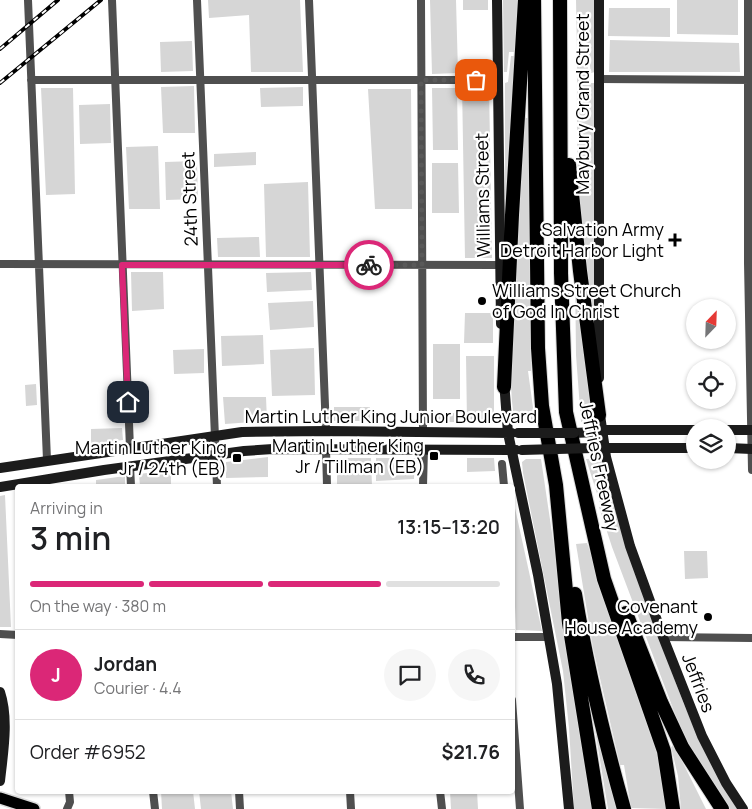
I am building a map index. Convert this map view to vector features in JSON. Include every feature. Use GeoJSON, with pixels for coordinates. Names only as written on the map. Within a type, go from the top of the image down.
{"type":"FeatureCollection","features":[{"type":"Feature","properties":{"kind":"highway"},"geometry":{"type":"LineString","coordinates":[[504,387],[525,0]]}},
{"type":"Feature","properties":{"kind":"highway"},"geometry":{"type":"LineString","coordinates":[[534,0],[538,348],[542,406],[586,659],[624,809]]}},
{"type":"Feature","properties":{"kind":"highway","name":"Jeffries Freeway"},"geometry":{"type":"LineString","coordinates":[[560,0],[562,93],[561,273],[566,412],[604,579],[664,751],[672,809]]}},
{"type":"Feature","properties":{"kind":"highway"},"geometry":{"type":"LineString","coordinates":[[562,93],[580,271],[600,415]]}},
{"type":"Feature","properties":{"kind":"highway"},"geometry":{"type":"LineString","coordinates":[[556,485],[569,623],[599,809]]}},
{"type":"Feature","properties":{"kind":"highway"},"geometry":{"type":"LineString","coordinates":[[594,534],[661,702],[682,747],[722,809]]}},
{"type":"Feature","properties":{"kind":"highway"},"geometry":{"type":"LineString","coordinates":[[682,747],[690,773],[711,809]]}},
{"type":"Feature","properties":{"kind":"main road","name":"Williams Street"},"geometry":{"type":"LineString","coordinates":[[497,0],[500,265],[504,387],[516,450],[515,485],[549,637],[562,717],[570,809]]}},
{"type":"Feature","properties":{"kind":"main road","name":"Maybury Grand Street"},"geometry":{"type":"LineString","coordinates":[[599,0],[599,431],[604,448]]}},
{"type":"Feature","properties":{"kind":"main road"},"geometry":{"type":"LineString","coordinates":[[627,430],[619,439],[628,448]]}},
{"type":"Feature","properties":{"kind":"main road","name":"Martin Luther King Junior Boulevard"},"geometry":{"type":"LineString","coordinates":[[0,468],[242,432],[423,431],[513,433],[686,430]]}},
{"type":"Feature","properties":{"kind":"main road"},"geometry":{"type":"LineString","coordinates":[[736,430],[752,430]]}},
{"type":"Feature","properties":{"kind":"main road"},"geometry":{"type":"LineString","coordinates":[[358,449],[365,440],[359,431]]}},
{"type":"Feature","properties":{"kind":"main road"},"geometry":{"type":"LineString","coordinates":[[388,431],[382,436],[381,440],[390,449]]}},
{"type":"Feature","properties":{"kind":"main road"},"geometry":{"type":"LineString","coordinates":[[242,432],[238,441],[244,450]]}},
{"type":"Feature","properties":{"kind":"main road"},"geometry":{"type":"LineString","coordinates":[[481,432],[488,440],[481,449]]}},
{"type":"Feature","properties":{"kind":"main road"},"geometry":{"type":"LineString","coordinates":[[188,439],[195,448],[190,458]]}},
{"type":"Feature","properties":{"kind":"main road","name":"Jeffries"},"geometry":{"type":"LineString","coordinates":[[604,448],[630,546],[663,636],[702,736],[726,783],[743,809]]}},
{"type":"Feature","properties":{"kind":"main road","name":"Martin Luther King Junior Boulevard"},"geometry":{"type":"LineString","coordinates":[[29,484],[48,482],[77,474],[244,450],[686,448]]}},
{"type":"Feature","properties":{"kind":"main road"},"geometry":{"type":"LineString","coordinates":[[736,448],[752,448]]}},
{"type":"Feature","properties":{"kind":"main road"},"geometry":{"type":"LineString","coordinates":[[101,452],[97,462],[104,470]]}},
{"type":"Feature","properties":{"kind":"main road"},"geometry":{"type":"LineString","coordinates":[[74,456],[80,464],[77,474]]}},
{"type":"Feature","properties":{"kind":"main road","name":"Martin Luther King Junior Boulevard"},"geometry":{"type":"LineString","coordinates":[[0,487],[15,485]]}},
{"type":"Feature","properties":{"kind":"main road"},"geometry":{"type":"LineString","coordinates":[[0,692],[3,704],[0,781]]}},
{"type":"Feature","properties":{"kind":"main road"},"geometry":{"type":"LineString","coordinates":[[0,798],[34,809]]}},
{"type":"Feature","properties":{"kind":"street"},"geometry":{"type":"LineString","coordinates":[[28,0],[47,460]]}},
{"type":"Feature","properties":{"kind":"street"},"geometry":{"type":"LineString","coordinates":[[112,0],[130,448]]}},
{"type":"Feature","properties":{"kind":"street","name":"24th Street"},"geometry":{"type":"LineString","coordinates":[[197,0],[217,484]]}},
{"type":"Feature","properties":{"kind":"street"},"geometry":{"type":"LineString","coordinates":[[309,0],[326,431]]}},
{"type":"Feature","properties":{"kind":"street"},"geometry":{"type":"LineString","coordinates":[[421,0],[423,431]]}},
{"type":"Feature","properties":{"kind":"street"},"geometry":{"type":"LineString","coordinates":[[748,0],[752,470]]}},
{"type":"Feature","properties":{"kind":"street"},"geometry":{"type":"LineString","coordinates":[[599,79],[750,80]]}},
{"type":"Feature","properties":{"kind":"street"},"geometry":{"type":"LineString","coordinates":[[31,80],[498,80]]}},
{"type":"Feature","properties":{"kind":"street"},"geometry":{"type":"LineString","coordinates":[[0,264],[500,265]]}},
{"type":"Feature","properties":{"kind":"street"},"geometry":{"type":"LineString","coordinates":[[326,449],[327,484]]}},
{"type":"Feature","properties":{"kind":"street"},"geometry":{"type":"LineString","coordinates":[[423,484],[424,449]]}},
{"type":"Feature","properties":{"kind":"street"},"geometry":{"type":"LineString","coordinates":[[502,464],[504,484]]}},
{"type":"Feature","properties":{"kind":"street"},"geometry":{"type":"LineString","coordinates":[[130,466],[131,484]]}},
{"type":"Feature","properties":{"kind":"street"},"geometry":{"type":"LineString","coordinates":[[0,634],[15,634]]}},
{"type":"Feature","properties":{"kind":"street"},"geometry":{"type":"LineString","coordinates":[[515,636],[549,637]]}},
{"type":"Feature","properties":{"kind":"street"},"geometry":{"type":"LineString","coordinates":[[663,636],[752,638]]}},
{"type":"Feature","properties":{"kind":"street"},"geometry":{"type":"LineString","coordinates":[[515,741],[520,809]]}},
{"type":"Feature","properties":{"kind":"street"},"geometry":{"type":"LineString","coordinates":[[67,809],[70,802],[69,794]]}},
{"type":"Feature","properties":{"kind":"street"},"geometry":{"type":"LineString","coordinates":[[153,794],[155,809]]}},
{"type":"Feature","properties":{"kind":"street"},"geometry":{"type":"LineString","coordinates":[[239,794],[240,809]]}},
{"type":"Feature","properties":{"kind":"street"},"geometry":{"type":"LineString","coordinates":[[350,794],[351,809]]}},
{"type":"Feature","properties":{"kind":"street"},"geometry":{"type":"LineString","coordinates":[[440,794],[442,809]]}},
{"type":"Feature","properties":{"kind":"shaded area"},"geometry":{"type":"Polygon","coordinates":[[[208,0],[300,0],[303,72],[251,72],[249,15],[209,18],[208,0]]]}},
{"type":"Feature","properties":{"kind":"shaded area"},"geometry":{"type":"Polygon","coordinates":[[[430,0],[456,0],[458,73],[432,74],[430,0]]]}},
{"type":"Feature","properties":{"kind":"shaded area"},"geometry":{"type":"Polygon","coordinates":[[[463,0],[488,0],[488,10],[463,10],[463,0]]]}},
{"type":"Feature","properties":{"kind":"shaded area"},"geometry":{"type":"Polygon","coordinates":[[[503,0],[521,0],[519,52],[509,52],[507,72],[504,72],[503,0]]]}},
{"type":"Feature","properties":{"kind":"shaded area"},"geometry":{"type":"Polygon","coordinates":[[[576,0],[594,0],[595,72],[591,73],[588,52],[577,52],[576,0]]]}},
{"type":"Feature","properties":{"kind":"shaded area"},"geometry":{"type":"Polygon","coordinates":[[[677,0],[738,0],[738,35],[677,34],[677,0]]]}},
{"type":"Feature","properties":{"kind":"shaded area"},"geometry":{"type":"Polygon","coordinates":[[[609,8],[670,8],[670,37],[608,36],[609,8]]]}},
{"type":"Feature","properties":{"kind":"shaded area"},"geometry":{"type":"Polygon","coordinates":[[[610,40],[739,43],[740,72],[609,72],[610,40]]]}},
{"type":"Feature","properties":{"kind":"shaded area"},"geometry":{"type":"Polygon","coordinates":[[[192,41],[193,71],[161,72],[160,42],[192,41]]]}},
{"type":"Feature","properties":{"kind":"shaded area"},"geometry":{"type":"Polygon","coordinates":[[[511,56],[519,56],[505,290],[505,83],[508,82],[511,56]]]}},
{"type":"Feature","properties":{"kind":"shaded area"},"geometry":{"type":"Polygon","coordinates":[[[577,56],[586,56],[590,83],[595,83],[596,354],[579,207],[577,56]]]}},
{"type":"Feature","properties":{"kind":"shaded area"},"geometry":{"type":"Polygon","coordinates":[[[462,85],[489,85],[492,258],[465,258],[462,85]]]}},
{"type":"Feature","properties":{"kind":"shaded area"},"geometry":{"type":"Polygon","coordinates":[[[194,86],[195,133],[163,133],[161,87],[194,86]]]}},
{"type":"Feature","properties":{"kind":"shaded area"},"geometry":{"type":"Polygon","coordinates":[[[303,87],[303,106],[261,107],[260,88],[303,87]]]}},
{"type":"Feature","properties":{"kind":"shaded area"},"geometry":{"type":"Polygon","coordinates":[[[41,88],[73,88],[75,194],[46,195],[41,88]]]}},
{"type":"Feature","properties":{"kind":"shaded area"},"geometry":{"type":"Polygon","coordinates":[[[432,88],[457,88],[458,150],[433,150],[432,88]]]}},
{"type":"Feature","properties":{"kind":"shaded area"},"geometry":{"type":"Polygon","coordinates":[[[368,89],[411,89],[412,209],[375,209],[368,89]]]}},
{"type":"Feature","properties":{"kind":"shaded area"},"geometry":{"type":"Polygon","coordinates":[[[110,104],[111,143],[80,144],[79,105],[110,104]]]}},
{"type":"Feature","properties":{"kind":"shaded area"},"geometry":{"type":"Polygon","coordinates":[[[524,118],[528,118],[531,371],[528,371],[535,422],[515,422],[511,383],[515,269],[524,118]]]}},
{"type":"Feature","properties":{"kind":"shaded area"},"geometry":{"type":"Polygon","coordinates":[[[158,146],[160,209],[129,209],[126,147],[158,146]]]}},
{"type":"Feature","properties":{"kind":"shaded area"},"geometry":{"type":"Polygon","coordinates":[[[256,152],[256,165],[214,167],[214,154],[256,152]]]}},
{"type":"Feature","properties":{"kind":"shaded area"},"geometry":{"type":"Polygon","coordinates":[[[197,161],[198,199],[166,200],[165,162],[197,161]]]}},
{"type":"Feature","properties":{"kind":"shaded area"},"geometry":{"type":"Polygon","coordinates":[[[432,163],[458,163],[459,213],[432,213],[432,163]]]}},
{"type":"Feature","properties":{"kind":"shaded area"},"geometry":{"type":"Polygon","coordinates":[[[308,182],[310,257],[266,257],[264,184],[308,182]]]}},
{"type":"Feature","properties":{"kind":"shaded area"},"geometry":{"type":"Polygon","coordinates":[[[259,237],[260,257],[218,257],[217,238],[259,237]]]}},
{"type":"Feature","properties":{"kind":"shaded area"},"geometry":{"type":"Polygon","coordinates":[[[575,269],[597,422],[581,422],[576,355],[575,269]]]}},
{"type":"Feature","properties":{"kind":"shaded area"},"geometry":{"type":"Polygon","coordinates":[[[131,272],[163,272],[164,309],[132,311],[131,272]]]}},
{"type":"Feature","properties":{"kind":"shaded area"},"geometry":{"type":"Polygon","coordinates":[[[311,272],[312,290],[267,292],[266,273],[311,272]]]}},
{"type":"Feature","properties":{"kind":"shaded area"},"geometry":{"type":"Polygon","coordinates":[[[313,301],[314,327],[270,330],[268,303],[313,301]]]}},
{"type":"Feature","properties":{"kind":"shaded area"},"geometry":{"type":"Polygon","coordinates":[[[465,313],[493,313],[493,343],[464,343],[465,313]]]}},
{"type":"Feature","properties":{"kind":"shaded area"},"geometry":{"type":"Polygon","coordinates":[[[263,335],[264,364],[222,366],[221,336],[263,335]]]}},
{"type":"Feature","properties":{"kind":"shaded area"},"geometry":{"type":"Polygon","coordinates":[[[433,344],[460,344],[460,399],[433,399],[433,344]]]}},
{"type":"Feature","properties":{"kind":"shaded area"},"geometry":{"type":"Polygon","coordinates":[[[314,348],[315,395],[272,396],[270,350],[314,348]]]}},
{"type":"Feature","properties":{"kind":"shaded area"},"geometry":{"type":"Polygon","coordinates":[[[204,349],[204,373],[174,374],[173,350],[204,349]]]}},
{"type":"Feature","properties":{"kind":"shaded area"},"geometry":{"type":"Polygon","coordinates":[[[466,356],[494,356],[494,421],[467,422],[466,356]]]}},
{"type":"Feature","properties":{"kind":"shaded area"},"geometry":{"type":"Polygon","coordinates":[[[36,384],[37,405],[26,406],[25,385],[36,384]]]}},
{"type":"Feature","properties":{"kind":"shaded area"},"geometry":{"type":"Polygon","coordinates":[[[223,397],[266,397],[267,421],[225,424],[223,397]]]}},
{"type":"Feature","properties":{"kind":"shaded area"},"geometry":{"type":"Polygon","coordinates":[[[334,407],[370,407],[370,421],[334,421],[334,407]]]}},
{"type":"Feature","properties":{"kind":"shaded area"},"geometry":{"type":"Polygon","coordinates":[[[434,413],[460,413],[460,422],[434,422],[434,413]]]}},
{"type":"Feature","properties":{"kind":"shaded area"},"geometry":{"type":"Polygon","coordinates":[[[122,428],[123,440],[91,444],[91,429],[122,428]]]}},
{"type":"Feature","properties":{"kind":"shaded area"},"geometry":{"type":"Polygon","coordinates":[[[268,457],[268,477],[226,478],[226,462],[268,457]]]}},
{"type":"Feature","properties":{"kind":"shaded area"},"geometry":{"type":"Polygon","coordinates":[[[337,458],[371,458],[372,484],[337,484],[337,458]]]}},
{"type":"Feature","properties":{"kind":"shaded area"},"geometry":{"type":"Polygon","coordinates":[[[376,458],[415,458],[414,479],[376,481],[376,458]]]}},
{"type":"Feature","properties":{"kind":"shaded area"},"geometry":{"type":"Polygon","coordinates":[[[467,458],[494,458],[495,471],[467,472],[467,458]]]}},
{"type":"Feature","properties":{"kind":"shaded area"},"geometry":{"type":"Polygon","coordinates":[[[602,458],[674,679],[709,759],[739,809],[727,809],[694,756],[680,727],[612,547],[599,507],[601,506],[586,459],[602,458]]]}},
{"type":"Feature","properties":{"kind":"shaded area"},"geometry":{"type":"Polygon","coordinates":[[[526,459],[541,459],[593,809],[574,809],[563,671],[523,473],[522,462],[526,459]]]}},
{"type":"Feature","properties":{"kind":"shaded area"},"geometry":{"type":"Polygon","coordinates":[[[171,470],[171,484],[140,484],[139,474],[171,470]]]}},
{"type":"Feature","properties":{"kind":"shaded area"},"geometry":{"type":"Polygon","coordinates":[[[125,476],[125,484],[96,484],[96,480],[125,476]]]}},
{"type":"Feature","properties":{"kind":"shaded area"},"geometry":{"type":"Polygon","coordinates":[[[5,495],[11,627],[0,627],[0,496],[5,495]]]}},
{"type":"Feature","properties":{"kind":"shaded area"},"geometry":{"type":"Polygon","coordinates":[[[515,508],[542,631],[516,630],[515,606],[515,508]]]}},
{"type":"Feature","properties":{"kind":"shaded area"},"geometry":{"type":"Polygon","coordinates":[[[587,543],[657,747],[667,809],[631,808],[624,765],[620,765],[593,648],[576,544],[587,543]]]}},
{"type":"Feature","properties":{"kind":"shaded area"},"geometry":{"type":"Polygon","coordinates":[[[684,551],[707,551],[708,578],[685,579],[684,551]]]}},
{"type":"Feature","properties":{"kind":"shaded area"},"geometry":{"type":"Polygon","coordinates":[[[598,729],[617,809],[608,809],[595,730],[598,729]]]}},
{"type":"Feature","properties":{"kind":"shaded area"},"geometry":{"type":"Polygon","coordinates":[[[674,745],[706,809],[681,809],[678,776],[671,747],[674,745]]]}},
{"type":"Feature","properties":{"kind":"shaded area"},"geometry":{"type":"Polygon","coordinates":[[[161,794],[193,794],[195,809],[162,809],[161,794]]]}},
{"type":"Feature","properties":{"kind":"shaded area"},"geometry":{"type":"Polygon","coordinates":[[[199,794],[231,794],[233,809],[201,809],[199,794]]]}},
{"type":"Feature","properties":{"kind":"shaded area"},"geometry":{"type":"Polygon","coordinates":[[[450,794],[477,794],[478,809],[451,809],[450,794]]]}},
{"type":"Feature","properties":{"kind":"railway"},"geometry":{"type":"LineString","coordinates":[[0,49],[58,0]]}},
{"type":"Feature","properties":{"kind":"railway"},"geometry":{"type":"LineString","coordinates":[[0,83],[101,0]]}},
{"type":"Feature","properties":{"kind":"way so far"},"geometry":{"type":"LineString","coordinates":[[369,265],[422,265],[421,80],[476,80]]}},
{"type":"Feature","properties":{"kind":"place","name":"Salvation Army Detroit Harbor Light"},"geometry":{"type":"Point","coordinates":[675,240]}},
{"type":"Feature","properties":{"kind":"place","name":"Williams Street Church of God In Christ"},"geometry":{"type":"Point","coordinates":[482,301]}},
{"type":"Feature","properties":{"kind":"place","name":"Martin Luther King Jr / Tillman (EB)"},"geometry":{"type":"Point","coordinates":[434,456]}},
{"type":"Feature","properties":{"kind":"place","name":"Martin Luther King Jr / 24th (EB)"},"geometry":{"type":"Point","coordinates":[237,458]}},
{"type":"Feature","properties":{"kind":"place","name":"Covenant House Academy"},"geometry":{"type":"Point","coordinates":[708,617]}},
{"type":"Feature","properties":{"kind":"route"},"geometry":{"type":"LineString","coordinates":[[128,402],[122,265],[369,265]]}}]}
